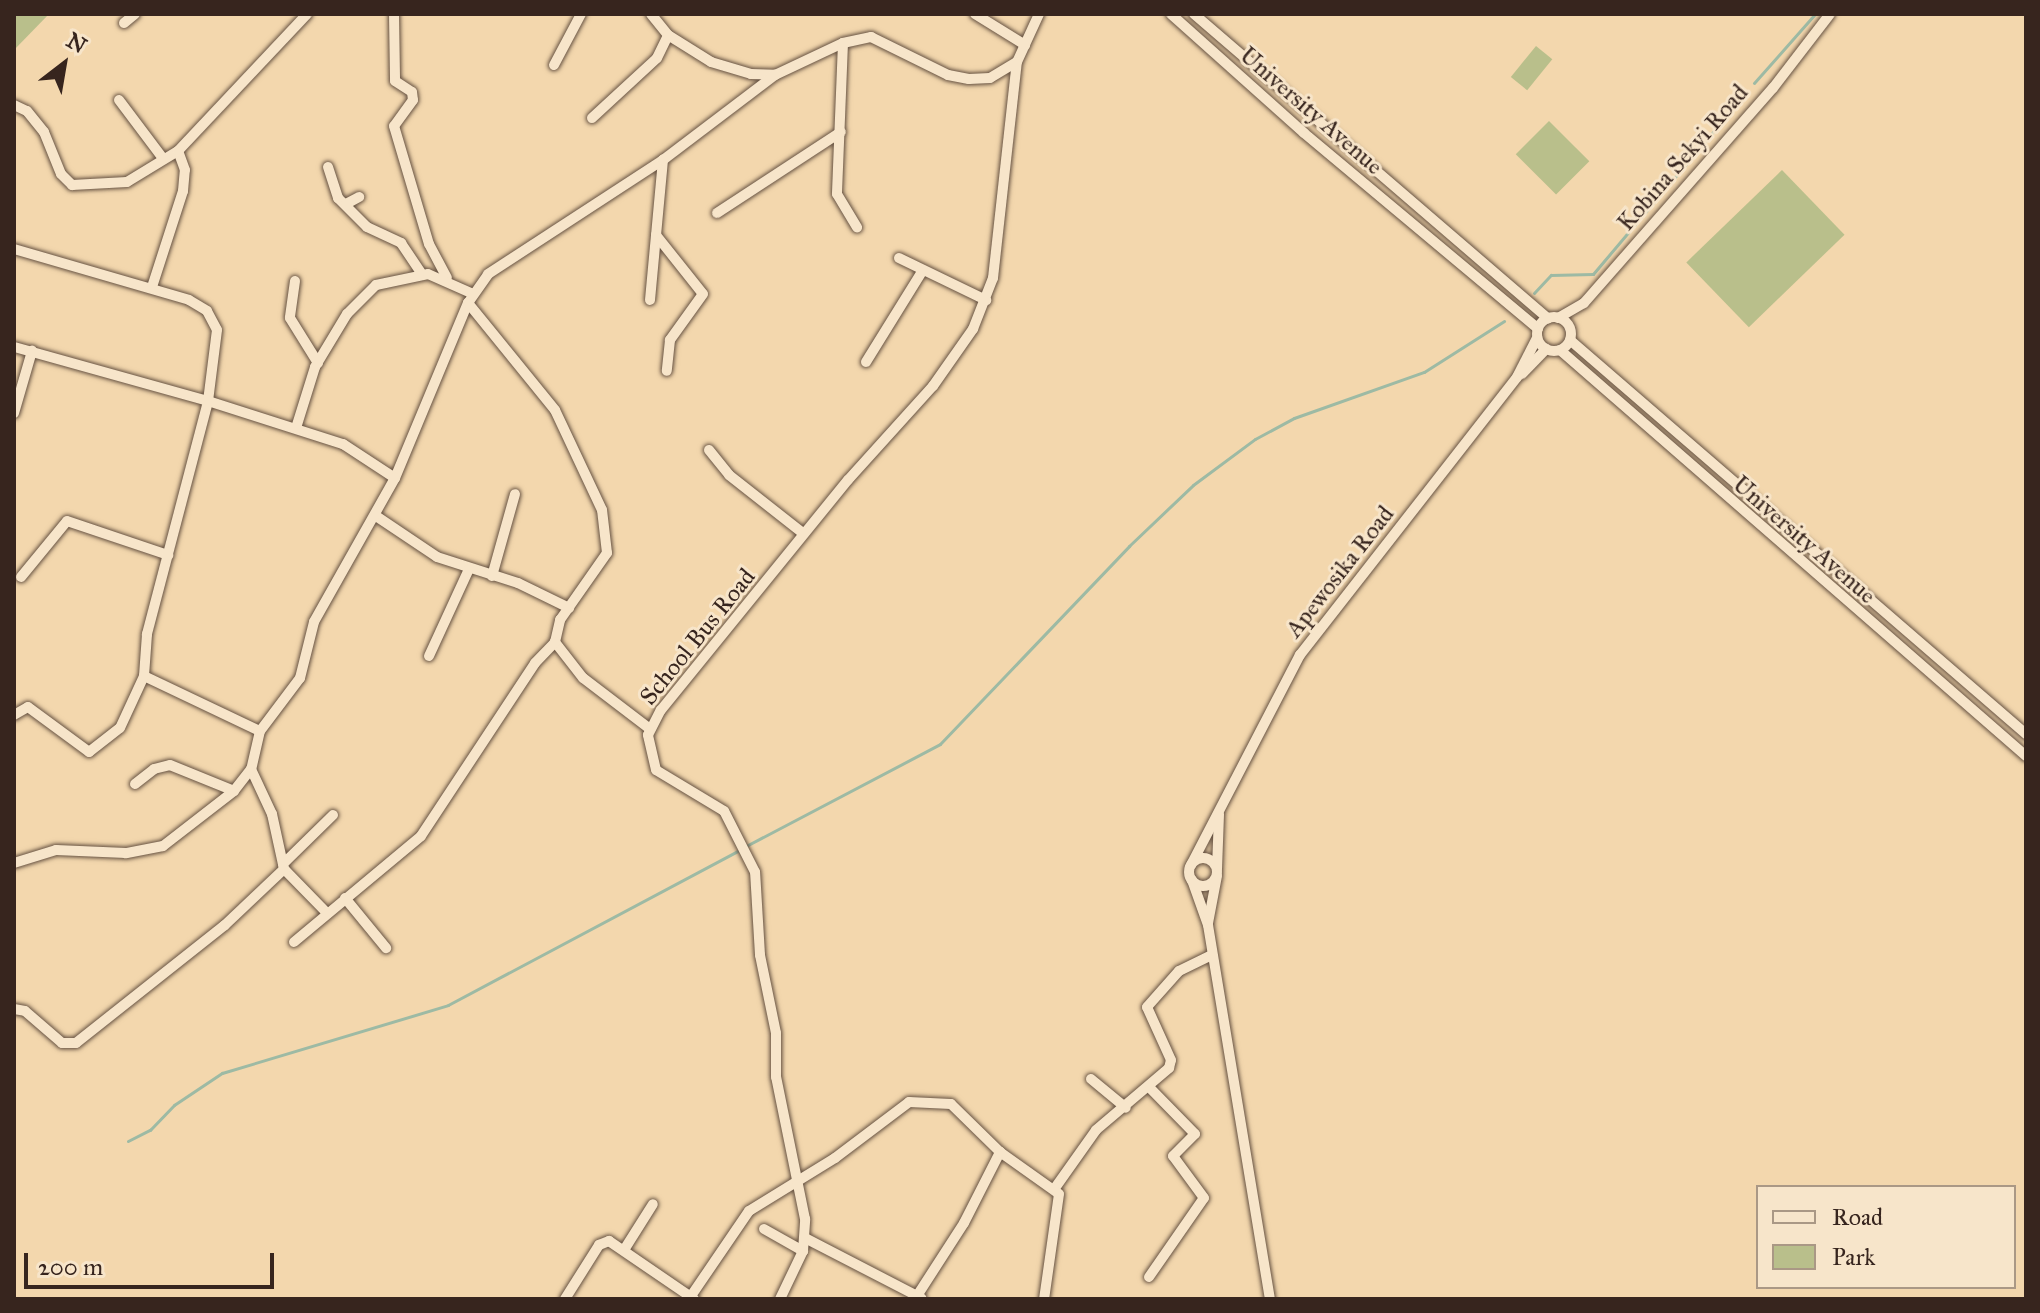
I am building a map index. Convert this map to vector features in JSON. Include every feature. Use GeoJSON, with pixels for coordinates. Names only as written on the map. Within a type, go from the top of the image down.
{"type":"FeatureCollection","features":[{"type":"Feature","properties":{"kind":"street"},"geometry":{"type":"LineString","coordinates":[[124,23],[135,14]]}},
{"type":"Feature","properties":{"kind":"street"},"geometry":{"type":"LineString","coordinates":[[14,105],[27,111],[44,132],[61,174],[72,185],[127,182],[162,157],[178,151],[307,14]]}},
{"type":"Feature","properties":{"kind":"street"},"geometry":{"type":"LineString","coordinates":[[294,942],[421,836],[535,663],[555,642],[556,629],[607,553],[597,493],[555,410],[470,298],[447,278],[429,244],[394,126],[413,100],[412,92],[395,81],[394,14]]}},
{"type":"Feature","properties":{"kind":"street"},"geometry":{"type":"LineString","coordinates":[[554,65],[581,14]]}},
{"type":"Feature","properties":{"kind":"street"},"geometry":{"type":"LineString","coordinates":[[651,14],[668,35],[711,62],[775,75]]}},
{"type":"Feature","properties":{"kind":"street"},"geometry":{"type":"LineString","coordinates":[[975,14],[1025,45]]}},
{"type":"Feature","properties":{"kind":"street","name":"School Bus Road"},"geometry":{"type":"LineString","coordinates":[[780,1299],[803,1251],[805,1238],[797,1180],[776,1077],[776,1033],[760,955],[757,883],[746,849],[724,811],[656,770],[646,745],[650,729],[804,534],[933,386],[973,329],[993,278],[1017,62],[1039,14]]}},
{"type":"Feature","properties":{"kind":"street","name":"University Avenue"},"geometry":{"type":"LineString","coordinates":[[1171,14],[1304,133],[1538,333]]}},
{"type":"Feature","properties":{"kind":"street","name":"University Avenue"},"geometry":{"type":"LineString","coordinates":[[1194,14],[1553,318]]}},
{"type":"Feature","properties":{"kind":"street","name":"Kobina Sekyi Road"},"geometry":{"type":"LineString","coordinates":[[1553,318],[1584,303],[1773,88],[1830,14]]}},
{"type":"Feature","properties":{"kind":"street"},"geometry":{"type":"LineString","coordinates":[[592,118],[657,58],[668,35]]}},
{"type":"Feature","properties":{"kind":"street"},"geometry":{"type":"LineString","coordinates":[[14,863],[56,850],[126,853],[163,846],[234,791],[251,769],[260,731],[300,678],[310,629],[376,516],[395,478],[470,298],[488,274],[663,160],[775,75],[843,43],[881,40],[948,75],[969,79],[990,78],[1017,62]]}},
{"type":"Feature","properties":{"kind":"street"},"geometry":{"type":"LineString","coordinates":[[843,43],[837,194],[857,227]]}},
{"type":"Feature","properties":{"kind":"street"},"geometry":{"type":"LineString","coordinates":[[119,100],[162,157]]}},
{"type":"Feature","properties":{"kind":"street"},"geometry":{"type":"LineString","coordinates":[[717,213],[841,132]]}},
{"type":"Feature","properties":{"kind":"street"},"geometry":{"type":"LineString","coordinates":[[152,287],[183,191],[185,170],[178,151]]}},
{"type":"Feature","properties":{"kind":"street"},"geometry":{"type":"LineString","coordinates":[[650,300],[663,160]]}},
{"type":"Feature","properties":{"kind":"street"},"geometry":{"type":"LineString","coordinates":[[328,167],[338,198],[367,227],[401,243],[422,274]]}},
{"type":"Feature","properties":{"kind":"street"},"geometry":{"type":"LineString","coordinates":[[346,204],[359,197]]}},
{"type":"Feature","properties":{"kind":"street"},"geometry":{"type":"LineString","coordinates":[[656,235],[703,294],[670,340],[667,371]]}},
{"type":"Feature","properties":{"kind":"street"},"geometry":{"type":"LineString","coordinates":[[14,249],[189,300],[214,319],[217,330],[208,401],[147,634],[144,676],[120,728],[94,752],[84,751],[28,707],[14,715]]}},
{"type":"Feature","properties":{"kind":"street"},"geometry":{"type":"LineString","coordinates":[[899,258],[986,300]]}},
{"type":"Feature","properties":{"kind":"street"},"geometry":{"type":"LineString","coordinates":[[866,362],[923,270]]}},
{"type":"Feature","properties":{"kind":"street"},"geometry":{"type":"LineString","coordinates":[[296,428],[318,363],[347,314],[376,285],[422,274],[447,278]]}},
{"type":"Feature","properties":{"kind":"street"},"geometry":{"type":"LineString","coordinates":[[295,281],[290,318],[318,363]]}},
{"type":"Feature","properties":{"kind":"street"},"geometry":{"type":"LineString","coordinates":[[1517,377],[1546,349],[1560,350],[1570,340],[1569,326],[1584,303]]}},
{"type":"Feature","properties":{"kind":"street"},"geometry":{"type":"LineString","coordinates":[[1517,377],[1538,333],[1553,318],[1569,326]]}},
{"type":"Feature","properties":{"kind":"street"},"geometry":{"type":"LineString","coordinates":[[1538,333],[1546,349]]}},
{"type":"Feature","properties":{"kind":"street","name":"University Avenue"},"geometry":{"type":"LineString","coordinates":[[1570,340],[2026,734]]}},
{"type":"Feature","properties":{"kind":"street"},"geometry":{"type":"LineString","coordinates":[[14,347],[208,401],[343,444],[395,478]]}},
{"type":"Feature","properties":{"kind":"street","name":"University Avenue"},"geometry":{"type":"LineString","coordinates":[[1560,350],[2026,756]]}},
{"type":"Feature","properties":{"kind":"street"},"geometry":{"type":"LineString","coordinates":[[14,413],[32,351]]}},
{"type":"Feature","properties":{"kind":"street","name":"Apewosika Road"},"geometry":{"type":"LineString","coordinates":[[1191,865],[1300,655],[1517,377]]}},
{"type":"Feature","properties":{"kind":"street"},"geometry":{"type":"LineString","coordinates":[[709,450],[729,475],[804,534]]}},
{"type":"Feature","properties":{"kind":"street"},"geometry":{"type":"LineString","coordinates":[[492,576],[515,494]]}},
{"type":"Feature","properties":{"kind":"street"},"geometry":{"type":"LineString","coordinates":[[376,516],[437,557],[569,608]]}},
{"type":"Feature","properties":{"kind":"street"},"geometry":{"type":"LineString","coordinates":[[21,577],[67,521],[168,555]]}},
{"type":"Feature","properties":{"kind":"street"},"geometry":{"type":"LineString","coordinates":[[429,656],[469,569]]}},
{"type":"Feature","properties":{"kind":"street"},"geometry":{"type":"LineString","coordinates":[[555,642],[583,678],[650,729]]}},
{"type":"Feature","properties":{"kind":"street"},"geometry":{"type":"LineString","coordinates":[[144,676],[260,731]]}},
{"type":"Feature","properties":{"kind":"street"},"geometry":{"type":"LineString","coordinates":[[135,784],[154,769],[170,765],[234,791]]}},
{"type":"Feature","properties":{"kind":"street"},"geometry":{"type":"LineString","coordinates":[[251,769],[272,814],[283,867],[327,913]]}},
{"type":"Feature","properties":{"kind":"street","name":"Apewosika Road"},"geometry":{"type":"LineString","coordinates":[[1208,925],[1217,872],[1220,808]]}},
{"type":"Feature","properties":{"kind":"street"},"geometry":{"type":"LineString","coordinates":[[14,1009],[25,1011],[62,1043],[76,1043],[201,946],[333,815]]}},
{"type":"Feature","properties":{"kind":"street"},"geometry":{"type":"LineString","coordinates":[[1204,858],[1217,872],[1207,885],[1192,880],[1191,865],[1204,858]]}},
{"type":"Feature","properties":{"kind":"street","name":"Apewosika Road"},"geometry":{"type":"LineString","coordinates":[[1192,880],[1208,925],[1270,1299]]}},
{"type":"Feature","properties":{"kind":"street"},"geometry":{"type":"LineString","coordinates":[[345,898],[386,948]]}},
{"type":"Feature","properties":{"kind":"street"},"geometry":{"type":"LineString","coordinates":[[1055,1188],[1096,1130],[1150,1088],[1171,1063],[1147,1007],[1179,971],[1212,955]]}},
{"type":"Feature","properties":{"kind":"street"},"geometry":{"type":"LineString","coordinates":[[1091,1079],[1126,1108]]}},
{"type":"Feature","properties":{"kind":"street"},"geometry":{"type":"LineString","coordinates":[[1149,1277],[1204,1198],[1173,1156],[1195,1134],[1150,1088]]}},
{"type":"Feature","properties":{"kind":"street"},"geometry":{"type":"LineString","coordinates":[[565,1299],[599,1245],[609,1241],[693,1298],[733,1228],[749,1211],[835,1158],[903,1102],[951,1104],[1000,1152],[1055,1188],[1060,1200],[1044,1299]]}},
{"type":"Feature","properties":{"kind":"street"},"geometry":{"type":"LineString","coordinates":[[805,1238],[918,1298],[964,1223],[1000,1152]]}},
{"type":"Feature","properties":{"kind":"street"},"geometry":{"type":"LineString","coordinates":[[624,1250],[653,1204]]}},
{"type":"Feature","properties":{"kind":"street"},"geometry":{"type":"LineString","coordinates":[[764,1229],[803,1251]]}},
{"type":"Feature","properties":{"kind":"green space"},"geometry":{"type":"Polygon","coordinates":[[[14,14],[49,14],[14,50],[14,14]]]}},
{"type":"Feature","properties":{"kind":"green space"},"geometry":{"type":"Polygon","coordinates":[[[1536,46],[1552,59],[1527,90],[1511,77],[1536,46]]]}},
{"type":"Feature","properties":{"kind":"green space"},"geometry":{"type":"Polygon","coordinates":[[[1549,121],[1589,161],[1556,195],[1516,154],[1549,121]]]}},
{"type":"Feature","properties":{"kind":"green space"},"geometry":{"type":"Polygon","coordinates":[[[1782,170],[1845,235],[1749,327],[1686,262],[1782,170]]]}},
{"type":"Feature","properties":{"kind":"waterway"},"geometry":{"type":"LineString","coordinates":[[1754,83],[1815,14]]}},
{"type":"Feature","properties":{"kind":"waterway"},"geometry":{"type":"LineString","coordinates":[[1534,293],[1551,275],[1593,274],[1744,95]]}},
{"type":"Feature","properties":{"kind":"waterway"},"geometry":{"type":"LineString","coordinates":[[746,846],[940,744],[1129,546],[1193,485],[1255,439],[1294,418],[1424,372],[1504,321]]}},
{"type":"Feature","properties":{"kind":"waterway"},"geometry":{"type":"LineString","coordinates":[[128,1141],[150,1130],[174,1105],[222,1073],[448,1005],[740,850]]}}]}
